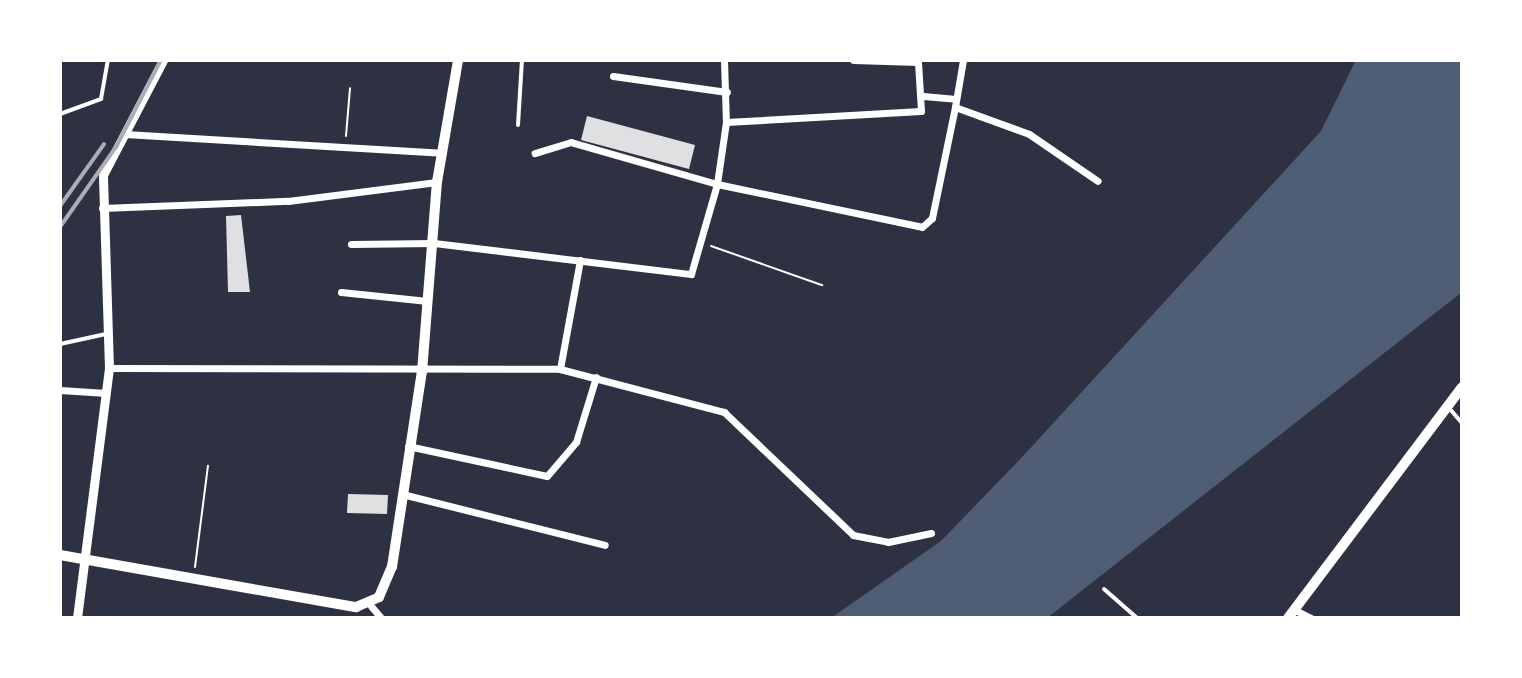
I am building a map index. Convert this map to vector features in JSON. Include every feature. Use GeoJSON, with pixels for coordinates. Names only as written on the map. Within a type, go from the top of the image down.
{"type":"FeatureCollection","features":[{"type":"Feature","properties":{"kind":"main road"},"geometry":{"type":"LineString","coordinates":[[60,555],[194,580],[371,606],[392,567],[406,446],[422,372],[437,182],[458,60]]}},
{"type":"Feature","properties":{"kind":"main road"},"geometry":{"type":"LineString","coordinates":[[1292,614],[1462,387]]}},
{"type":"Feature","properties":{"kind":"street"},"geometry":{"type":"LineString","coordinates":[[77,618],[109,368],[102,208],[105,169],[163,60]]}},
{"type":"Feature","properties":{"kind":"street"},"geometry":{"type":"LineString","coordinates":[[351,244],[434,243],[580,260],[683,277],[698,264],[717,184],[726,122],[724,60]]}},
{"type":"Feature","properties":{"kind":"street"},"geometry":{"type":"LineString","coordinates":[[726,122],[912,116],[923,96],[918,62],[853,60]]}},
{"type":"Feature","properties":{"kind":"street"},"geometry":{"type":"LineString","coordinates":[[535,153],[571,142],[717,184],[922,227],[932,218],[963,60]]}},
{"type":"Feature","properties":{"kind":"street"},"geometry":{"type":"LineString","coordinates":[[613,76],[727,92]]}},
{"type":"Feature","properties":{"kind":"street"},"geometry":{"type":"LineString","coordinates":[[923,96],[955,103],[1029,134],[1098,181]]}},
{"type":"Feature","properties":{"kind":"street"},"geometry":{"type":"LineString","coordinates":[[125,134],[441,153]]}},
{"type":"Feature","properties":{"kind":"street"},"geometry":{"type":"LineString","coordinates":[[102,208],[288,201],[437,182]]}},
{"type":"Feature","properties":{"kind":"street"},"geometry":{"type":"LineString","coordinates":[[560,369],[580,260]]}},
{"type":"Feature","properties":{"kind":"street"},"geometry":{"type":"LineString","coordinates":[[341,292],[428,301]]}},
{"type":"Feature","properties":{"kind":"street"},"geometry":{"type":"LineString","coordinates":[[109,368],[422,372],[560,369],[724,412],[853,535],[888,542],[931,533]]}},
{"type":"Feature","properties":{"kind":"street"},"geometry":{"type":"LineString","coordinates":[[406,446],[547,476],[576,442],[596,377]]}},
{"type":"Feature","properties":{"kind":"street"},"geometry":{"type":"LineString","coordinates":[[60,390],[106,393]]}},
{"type":"Feature","properties":{"kind":"street"},"geometry":{"type":"LineString","coordinates":[[400,493],[605,545]]}},
{"type":"Feature","properties":{"kind":"street"},"geometry":{"type":"LineString","coordinates":[[371,606],[381,618]]}},
{"type":"Feature","properties":{"kind":"street"},"geometry":{"type":"LineString","coordinates":[[1292,614],[1311,618]]}},
{"type":"Feature","properties":{"kind":"lane"},"geometry":{"type":"LineString","coordinates":[[60,114],[101,99],[108,60]]}},
{"type":"Feature","properties":{"kind":"lane"},"geometry":{"type":"LineString","coordinates":[[518,125],[522,60]]}},
{"type":"Feature","properties":{"kind":"lane"},"geometry":{"type":"LineString","coordinates":[[60,344],[108,333]]}},
{"type":"Feature","properties":{"kind":"lane"},"geometry":{"type":"LineString","coordinates":[[1447,407],[1462,423]]}},
{"type":"Feature","properties":{"kind":"lane"},"geometry":{"type":"LineString","coordinates":[[1104,589],[1137,618]]}},
{"type":"Feature","properties":{"kind":"path"},"geometry":{"type":"LineString","coordinates":[[346,145],[350,88]]}},
{"type":"Feature","properties":{"kind":"path"},"geometry":{"type":"LineString","coordinates":[[703,243],[822,285]]}},
{"type":"Feature","properties":{"kind":"path"},"geometry":{"type":"LineString","coordinates":[[194,580],[208,466]]}},
{"type":"Feature","properties":{"kind":"water"},"geometry":{"type":"Polygon","coordinates":[[[1356,60],[1462,60],[1462,292],[1047,618],[831,618],[941,541],[1024,455],[1321,131],[1356,60]]]}},
{"type":"Feature","properties":{"kind":"building"},"geometry":{"type":"Polygon","coordinates":[[[587,116],[695,145],[689,169],[581,140],[587,116]]]}},
{"type":"Feature","properties":{"kind":"building"},"geometry":{"type":"Polygon","coordinates":[[[241,215],[250,292],[228,292],[226,216],[241,215]]]}},
{"type":"Feature","properties":{"kind":"building"},"geometry":{"type":"Polygon","coordinates":[[[348,494],[388,495],[387,514],[347,513],[348,494]]]}},
{"type":"Feature","properties":{"kind":"railway"},"geometry":{"type":"LineString","coordinates":[[60,227],[116,147],[161,60]]}},
{"type":"Feature","properties":{"kind":"railway"},"geometry":{"type":"LineString","coordinates":[[60,206],[104,144]]}}]}
